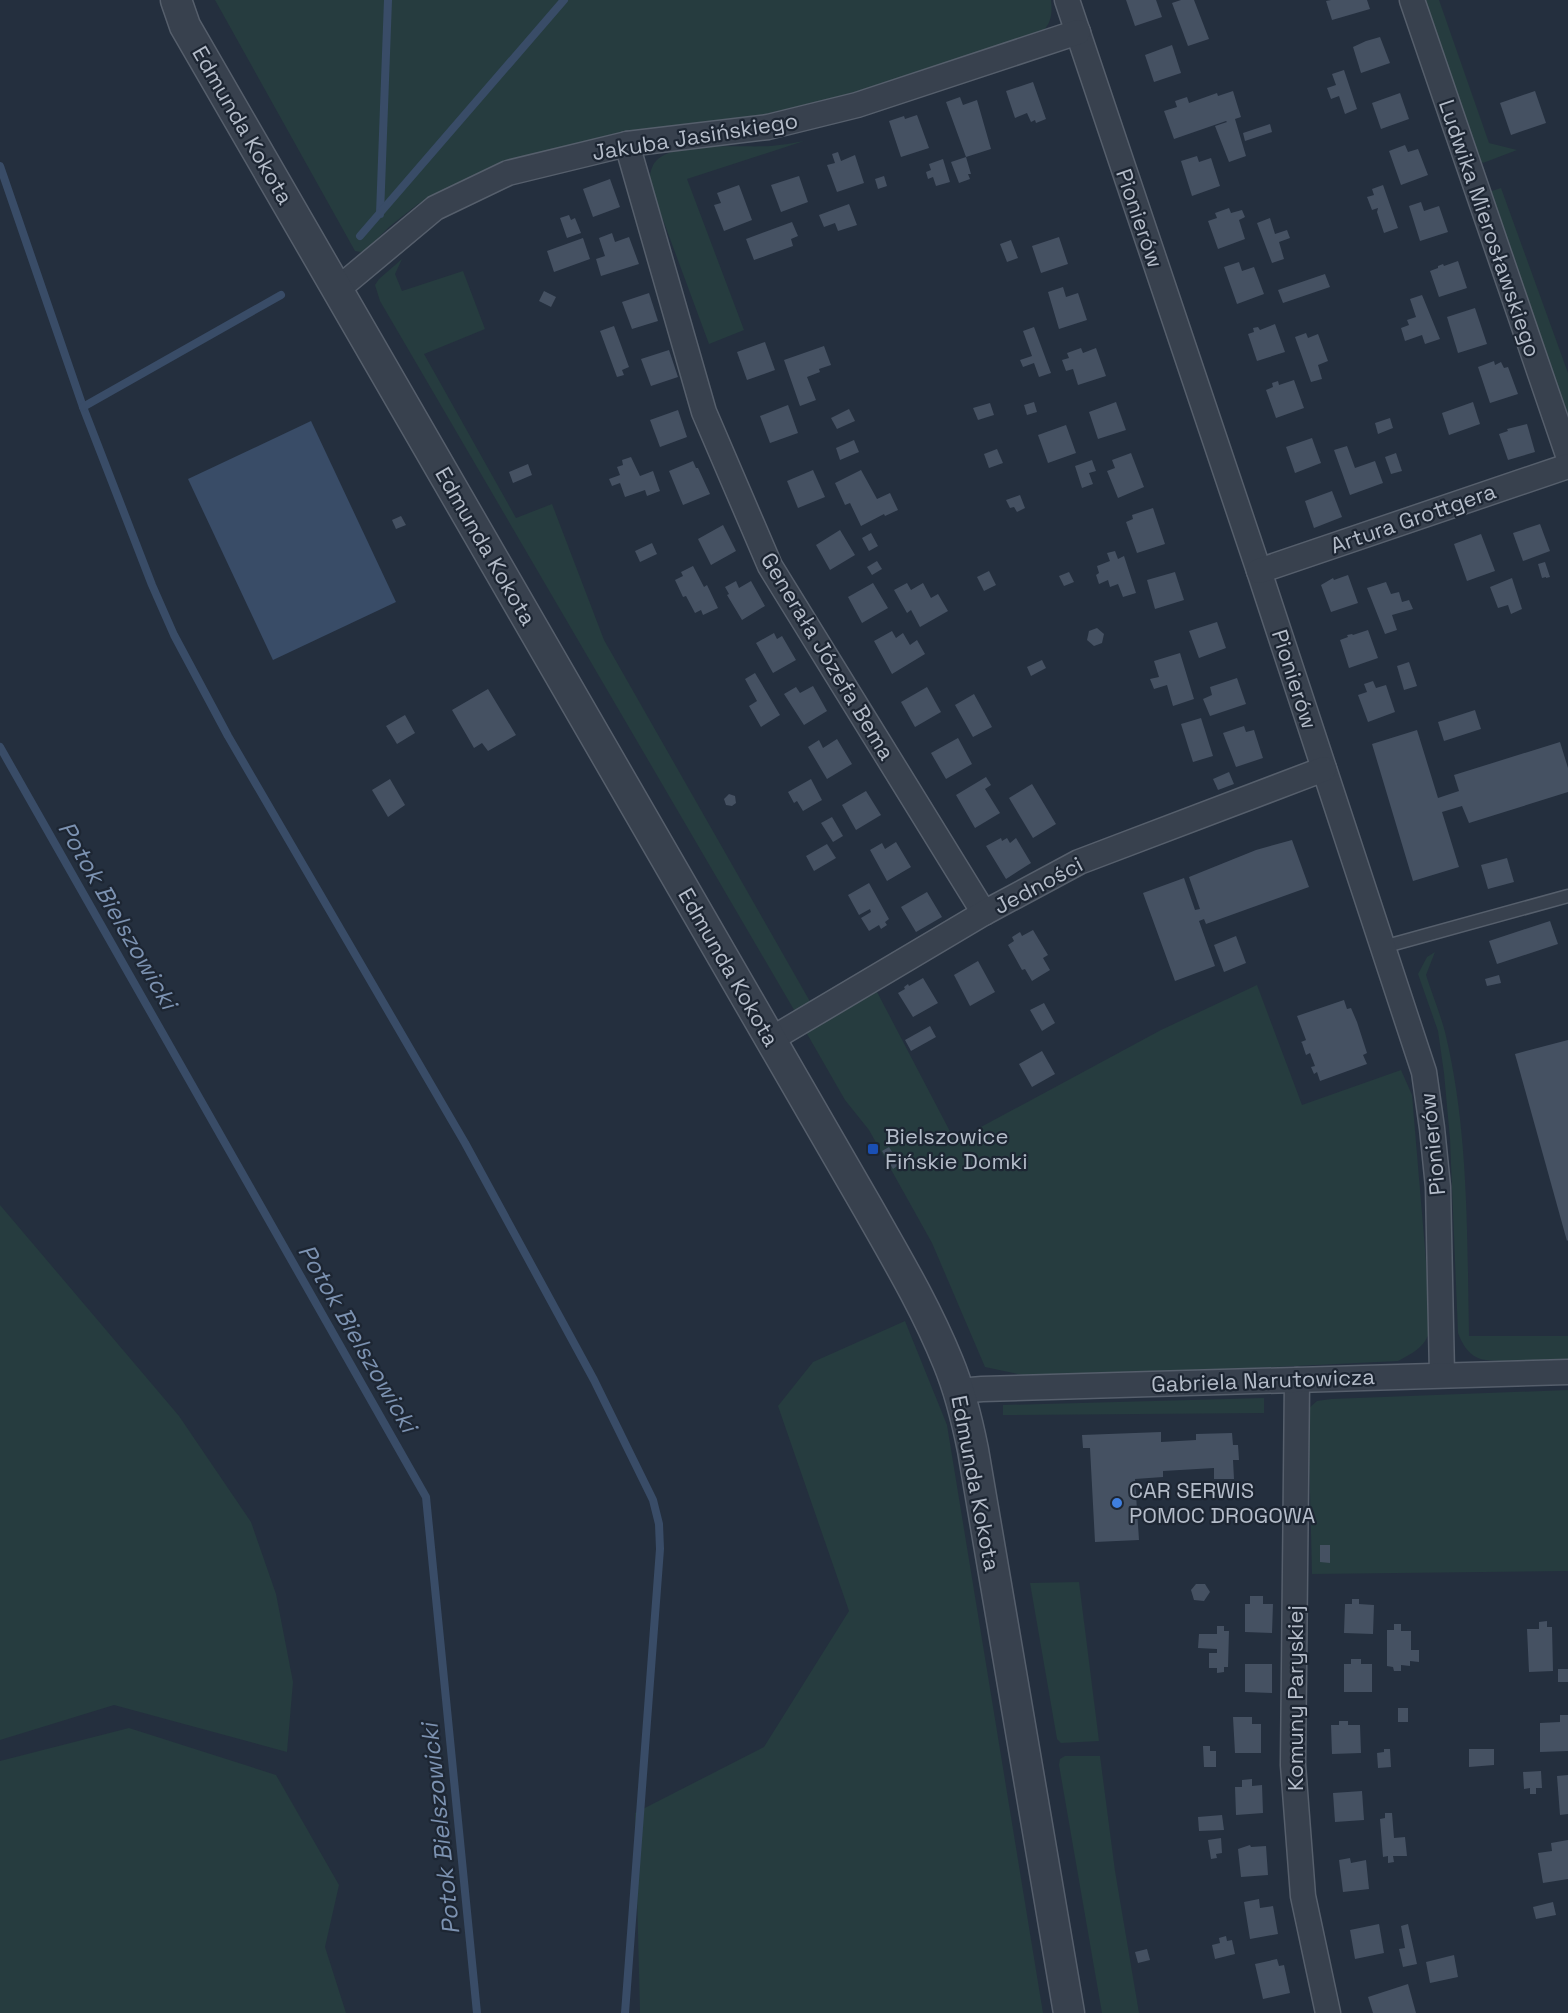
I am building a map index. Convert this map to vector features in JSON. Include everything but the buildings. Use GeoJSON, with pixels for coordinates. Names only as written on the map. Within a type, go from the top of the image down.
{"type":"FeatureCollection","features":[{"type":"Feature","properties":{"kind":"street","name":"Edmunda Kokota"},"geometry":{"type":"LineString","coordinates":[[176,0],[185,26],[914,1289],[939,1339],[959,1391],[978,1476],[1069,2013]]}},
{"type":"Feature","properties":{"kind":"street","name":"Pionierów"},"geometry":{"type":"LineString","coordinates":[[1067,0],[1424,1072],[1438,1187],[1442,1374]]}},
{"type":"Feature","properties":{"kind":"street","name":"Ludwika Mierosławskiego"},"geometry":{"type":"LineString","coordinates":[[1412,0],[1568,455]]}},
{"type":"Feature","properties":{"kind":"street","name":"Jakuba Jasińskiego"},"geometry":{"type":"LineString","coordinates":[[338,290],[435,208],[508,173],[627,144],[768,127],[857,105],[1078,32]]}},
{"type":"Feature","properties":{"kind":"street","name":"Generała Józefa Bema"},"geometry":{"type":"LineString","coordinates":[[627,144],[704,412],[770,566],[984,913]]}},
{"type":"Feature","properties":{"kind":"street","name":"Artura Grottgera"},"geometry":{"type":"LineString","coordinates":[[1259,571],[1568,466]]}},
{"type":"Feature","properties":{"kind":"street","name":"Jedności"},"geometry":{"type":"LineString","coordinates":[[770,1040],[984,913],[1079,862],[1324,769]]}},
{"type":"Feature","properties":{"kind":"street","name":"Gabriela Narutowicza"},"geometry":{"type":"LineString","coordinates":[[959,1391],[1442,1374],[1568,1372]]}},
{"type":"Feature","properties":{"kind":"street","name":"Komuny Paryskiej"},"geometry":{"type":"LineString","coordinates":[[1297,1380],[1293,1766],[1303,1896],[1328,2013]]}},
{"type":"Feature","properties":{"kind":"lane"},"geometry":{"type":"LineString","coordinates":[[1383,947],[1568,896]]}},
{"type":"Feature","properties":{"kind":"green space"},"geometry":{"type":"Polygon","coordinates":[[[215,0],[1051,0],[1051,12],[1050,21],[1036,37],[771,119],[599,139],[526,159],[418,204],[361,252],[355,251],[215,0]]]}},
{"type":"Feature","properties":{"kind":"green space"},"geometry":{"type":"Polygon","coordinates":[[[1424,0],[1439,0],[1489,143],[1517,150],[1483,163],[1478,160],[1424,0]]]}},
{"type":"Feature","properties":{"kind":"green space"},"geometry":{"type":"Polygon","coordinates":[[[804,141],[687,179],[744,330],[709,344],[649,182],[653,165],[665,155],[678,150],[771,146],[804,141]]]}},
{"type":"Feature","properties":{"kind":"green space"},"geometry":{"type":"Polygon","coordinates":[[[1501,188],[1568,373],[1568,417],[1489,194],[1501,188]]]}},
{"type":"Feature","properties":{"kind":"green space"},"geometry":{"type":"Polygon","coordinates":[[[402,259],[395,274],[402,291],[463,271],[485,329],[424,354],[516,518],[552,504],[604,640],[812,1005],[797,1015],[380,301],[375,285],[402,259]]]}},
{"type":"Feature","properties":{"kind":"green space"},"geometry":{"type":"Polygon","coordinates":[[[1435,952],[1426,975],[1445,1032],[1459,1107],[1467,1221],[1469,1336],[1568,1336],[1568,1359],[1485,1360],[1468,1351],[1458,1333],[1450,1139],[1444,1073],[1438,1031],[1418,974],[1427,957],[1435,952]]]}},
{"type":"Feature","properties":{"kind":"green space"},"geometry":{"type":"Polygon","coordinates":[[[1257,985],[1302,1105],[1401,1070],[1412,1095],[1431,1320],[1425,1341],[1417,1350],[1398,1361],[1023,1375],[985,1367],[932,1243],[869,1130],[845,1100],[806,1032],[876,990],[955,1141],[1161,1030],[1257,985]]]}},
{"type":"Feature","properties":{"kind":"green space"},"geometry":{"type":"Polygon","coordinates":[[[0,1205],[179,1416],[251,1522],[276,1594],[293,1682],[287,1752],[114,1705],[0,1740],[0,1205]]]}},
{"type":"Feature","properties":{"kind":"green space"},"geometry":{"type":"Polygon","coordinates":[[[905,1321],[947,1425],[1043,2013],[640,2013],[635,1813],[764,1747],[849,1611],[778,1406],[813,1362],[905,1321]]]}},
{"type":"Feature","properties":{"kind":"green space"},"geometry":{"type":"Polygon","coordinates":[[[1568,1390],[1568,1571],[1312,1574],[1308,1409],[1317,1401],[1568,1390]]]}},
{"type":"Feature","properties":{"kind":"green space"},"geometry":{"type":"Polygon","coordinates":[[[1264,1398],[1264,1413],[1003,1415],[1003,1405],[1264,1398]]]}},
{"type":"Feature","properties":{"kind":"green space"},"geometry":{"type":"Polygon","coordinates":[[[1079,1582],[1099,1741],[1061,1743],[1057,1739],[1030,1583],[1079,1582]]]}},
{"type":"Feature","properties":{"kind":"green space"},"geometry":{"type":"Polygon","coordinates":[[[129,1728],[276,1775],[339,1885],[325,1947],[346,2013],[0,2013],[0,1761],[129,1728]]]}},
{"type":"Feature","properties":{"kind":"green space"},"geometry":{"type":"Polygon","coordinates":[[[1065,1756],[1100,1756],[1115,1871],[1139,2013],[1102,2013],[1059,1765],[1060,1759],[1065,1756]]]}},
{"type":"Feature","properties":{"kind":"water"},"geometry":{"type":"Polygon","coordinates":[[[311,421],[396,602],[273,660],[188,479],[311,421]]]}},
{"type":"Feature","properties":{"kind":"waterway"},"geometry":{"type":"LineString","coordinates":[[380,214],[388,0]]}},
{"type":"Feature","properties":{"kind":"waterway"},"geometry":{"type":"LineString","coordinates":[[360,236],[564,0]]}},
{"type":"Feature","properties":{"kind":"waterway"},"geometry":{"type":"LineString","coordinates":[[0,166],[83,407],[152,585],[174,635],[228,736],[465,1143],[594,1380],[653,1500],[659,1524],[660,1549],[625,2013]]}},
{"type":"Feature","properties":{"kind":"waterway"},"geometry":{"type":"LineString","coordinates":[[83,407],[281,295]]}},
{"type":"Feature","properties":{"kind":"waterway","name":"Potok Bielszowicki"},"geometry":{"type":"LineString","coordinates":[[0,747],[426,1497],[477,2013]]}},
{"type":"Feature","properties":{"kind":"place","name":"Bielszowice Fińskie Domki"},"geometry":{"type":"Point","coordinates":[873,1149]}},
{"type":"Feature","properties":{"kind":"place","name":"CAR SERWIS POMOC DROGOWA"},"geometry":{"type":"Point","coordinates":[1117,1503]}}]}
